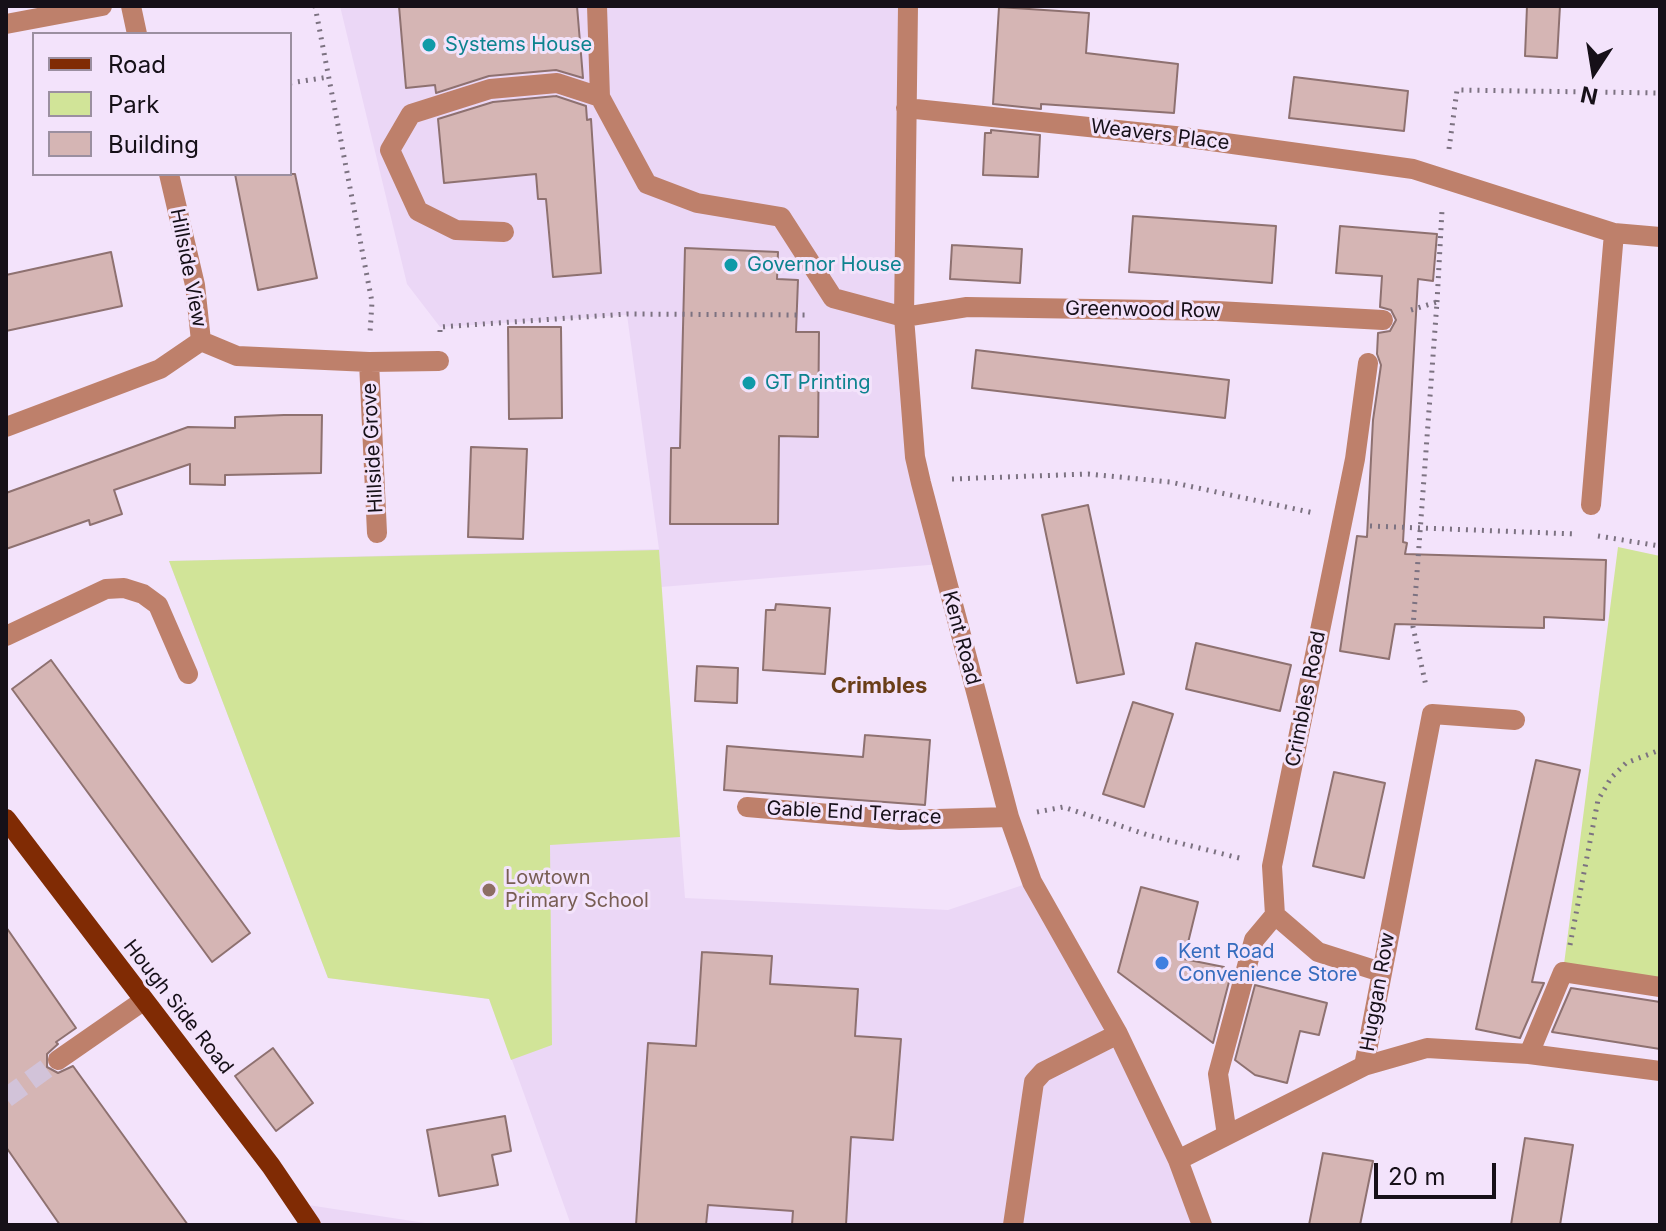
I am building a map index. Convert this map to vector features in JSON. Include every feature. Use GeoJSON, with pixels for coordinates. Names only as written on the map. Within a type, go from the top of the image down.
{"type":"FeatureCollection","features":[{"type":"Feature","properties":{"kind":"main road","name":"Hough Side Road"},"geometry":{"type":"LineString","coordinates":[[6,819],[271,1166],[311,1225]]}},
{"type":"Feature","properties":{"kind":"street"},"geometry":{"type":"LineString","coordinates":[[6,24],[102,6]]}},
{"type":"Feature","properties":{"kind":"street"},"geometry":{"type":"LineString","coordinates":[[131,6],[137,32]]}},
{"type":"Feature","properties":{"kind":"street"},"geometry":{"type":"LineString","coordinates":[[597,6],[600,97],[647,184],[697,203],[781,217],[833,298],[904,317]]}},
{"type":"Feature","properties":{"kind":"street","name":"Kent Road"},"geometry":{"type":"LineString","coordinates":[[908,6],[904,317],[915,457],[921,483],[1009,817],[1032,882],[1118,1034],[1178,1160],[1202,1225]]}},
{"type":"Feature","properties":{"kind":"street"},"geometry":{"type":"LineString","coordinates":[[504,232],[456,230],[418,211],[390,150],[411,114],[490,89],[557,83],[600,97]]}},
{"type":"Feature","properties":{"kind":"street","name":"Weavers Place"},"geometry":{"type":"LineString","coordinates":[[906,108],[1175,136],[1413,169],[1614,233],[1660,237]]}},
{"type":"Feature","properties":{"kind":"street","name":"Hillside View"},"geometry":{"type":"LineString","coordinates":[[6,427],[160,369],[201,341],[195,285],[169,176]]}},
{"type":"Feature","properties":{"kind":"street"},"geometry":{"type":"LineString","coordinates":[[1591,505],[1614,233]]}},
{"type":"Feature","properties":{"kind":"street","name":"Greenwood Row"},"geometry":{"type":"LineString","coordinates":[[904,317],[967,307],[1217,311],[1383,320]]}},
{"type":"Feature","properties":{"kind":"street","name":"Hillside Grove"},"geometry":{"type":"LineString","coordinates":[[201,341],[237,356],[369,362],[439,361]]}},
{"type":"Feature","properties":{"kind":"street","name":"Hillside Grove"},"geometry":{"type":"LineString","coordinates":[[369,362],[377,533]]}},
{"type":"Feature","properties":{"kind":"street","name":"Crimbles Road"},"geometry":{"type":"LineString","coordinates":[[1275,915],[1272,866],[1355,459],[1368,363]]}},
{"type":"Feature","properties":{"kind":"street"},"geometry":{"type":"LineString","coordinates":[[6,636],[106,589],[124,588],[143,594],[158,605],[188,674]]}},
{"type":"Feature","properties":{"kind":"street"},"geometry":{"type":"LineString","coordinates":[[1432,714],[1515,720]]}},
{"type":"Feature","properties":{"kind":"street","name":"Huggan Row"},"geometry":{"type":"LineString","coordinates":[[1178,1160],[1364,1066],[1432,714]]}},
{"type":"Feature","properties":{"kind":"street","name":"Gable End Terrace"},"geometry":{"type":"LineString","coordinates":[[747,807],[900,820],[1009,817]]}},
{"type":"Feature","properties":{"kind":"street"},"geometry":{"type":"LineString","coordinates":[[1227,1135],[1218,1074],[1254,940],[1275,915],[1318,952],[1381,972]]}},
{"type":"Feature","properties":{"kind":"street"},"geometry":{"type":"LineString","coordinates":[[1529,1054],[1563,972],[1660,987]]}},
{"type":"Feature","properties":{"kind":"street"},"geometry":{"type":"LineString","coordinates":[[58,1060],[143,1001]]}},
{"type":"Feature","properties":{"kind":"street"},"geometry":{"type":"LineString","coordinates":[[1013,1225],[1034,1082],[1043,1072],[1118,1034]]}},
{"type":"Feature","properties":{"kind":"street"},"geometry":{"type":"LineString","coordinates":[[1364,1066],[1427,1048],[1529,1054],[1660,1071]]}},
{"type":"Feature","properties":{"kind":"path"},"geometry":{"type":"LineString","coordinates":[[315,6],[372,302],[369,362]]}},
{"type":"Feature","properties":{"kind":"path"},"geometry":{"type":"LineString","coordinates":[[292,83],[329,77]]}},
{"type":"Feature","properties":{"kind":"path"},"geometry":{"type":"LineString","coordinates":[[1451,126],[1457,90],[1660,93]]}},
{"type":"Feature","properties":{"kind":"path"},"geometry":{"type":"LineString","coordinates":[[1383,320],[1437,302],[1413,627],[1432,714]]}},
{"type":"Feature","properties":{"kind":"path"},"geometry":{"type":"LineString","coordinates":[[439,361],[440,327],[627,314],[818,315]]}},
{"type":"Feature","properties":{"kind":"path"},"geometry":{"type":"LineString","coordinates":[[921,483],[1088,474],[1170,482],[1381,528],[1588,534],[1660,546]]}},
{"type":"Feature","properties":{"kind":"path"},"geometry":{"type":"LineString","coordinates":[[1563,972],[1598,800],[1611,778],[1626,763],[1660,750]]}},
{"type":"Feature","properties":{"kind":"path"},"geometry":{"type":"LineString","coordinates":[[1009,817],[1063,807],[1148,835],[1272,866]]}},
{"type":"Feature","properties":{"kind":"shaded area","name":"Lowtown Primary School"},"geometry":{"type":"Polygon","coordinates":[[[340,6],[908,6],[904,317],[941,564],[661,587],[685,898],[948,910],[1032,882],[1202,1225],[571,1225],[490,999],[328,978],[169,561],[659,549],[627,315],[440,327],[407,284],[340,6]]]}},
{"type":"Feature","properties":{"kind":"shaded area"},"geometry":{"type":"Polygon","coordinates":[[[295,1203],[438,1225],[311,1225],[295,1203]]]}},
{"type":"Feature","properties":{"kind":"green space"},"geometry":{"type":"Polygon","coordinates":[[[1618,547],[1660,556],[1660,987],[1563,972],[1618,547]]]}},
{"type":"Feature","properties":{"kind":"green space"},"geometry":{"type":"Polygon","coordinates":[[[659,550],[680,837],[550,845],[552,1045],[511,1060],[489,999],[328,978],[169,561],[659,550]]]}},
{"type":"Feature","properties":{"kind":"building"},"geometry":{"type":"Polygon","coordinates":[[[399,6],[577,6],[583,78],[556,70],[489,76],[436,93],[435,85],[406,88],[399,6]]]}},
{"type":"Feature","properties":{"kind":"building"},"geometry":{"type":"Polygon","coordinates":[[[1527,6],[1560,6],[1557,58],[1525,56],[1527,6]]]}},
{"type":"Feature","properties":{"kind":"building"},"geometry":{"type":"Polygon","coordinates":[[[999,7],[1089,13],[1086,53],[1178,64],[1174,113],[1041,104],[1041,109],[993,104],[999,7]]]}},
{"type":"Feature","properties":{"kind":"building"},"geometry":{"type":"Polygon","coordinates":[[[1294,77],[1408,91],[1404,131],[1289,118],[1294,77]]]}},
{"type":"Feature","properties":{"kind":"building"},"geometry":{"type":"Polygon","coordinates":[[[556,96],[586,106],[587,120],[591,119],[601,273],[553,277],[546,199],[538,199],[536,174],[444,183],[438,119],[493,102],[556,96]]]}},
{"type":"Feature","properties":{"kind":"building"},"geometry":{"type":"Polygon","coordinates":[[[991,130],[1040,135],[1038,177],[983,175],[985,133],[991,133],[991,130]]]}},
{"type":"Feature","properties":{"kind":"building"},"geometry":{"type":"Polygon","coordinates":[[[295,174],[317,278],[258,290],[235,176],[295,174]]]}},
{"type":"Feature","properties":{"kind":"building"},"geometry":{"type":"Polygon","coordinates":[[[1133,216],[1276,226],[1272,283],[1129,272],[1133,216]]]}},
{"type":"Feature","properties":{"kind":"building"},"geometry":{"type":"Polygon","coordinates":[[[1340,226],[1437,234],[1433,281],[1418,279],[1403,542],[1407,543],[1405,554],[1606,560],[1604,620],[1544,617],[1544,628],[1395,624],[1389,659],[1340,651],[1357,536],[1367,537],[1373,420],[1381,365],[1377,354],[1378,333],[1390,331],[1396,320],[1391,310],[1380,307],[1382,276],[1336,273],[1340,226]]]}},
{"type":"Feature","properties":{"kind":"building"},"geometry":{"type":"Polygon","coordinates":[[[952,245],[1022,249],[1020,283],[950,279],[952,245]]]}},
{"type":"Feature","properties":{"kind":"building","name":"GT Printing"},"geometry":{"type":"Polygon","coordinates":[[[685,248],[778,252],[777,279],[798,280],[796,332],[819,332],[818,437],[779,436],[778,524],[670,524],[671,448],[680,448],[685,248]]]}},
{"type":"Feature","properties":{"kind":"building"},"geometry":{"type":"Polygon","coordinates":[[[111,252],[122,306],[6,331],[6,275],[111,252]]]}},
{"type":"Feature","properties":{"kind":"building"},"geometry":{"type":"Polygon","coordinates":[[[508,327],[561,327],[562,418],[509,419],[508,327]]]}},
{"type":"Feature","properties":{"kind":"building"},"geometry":{"type":"Polygon","coordinates":[[[976,350],[1229,380],[1225,418],[972,388],[976,350]]]}},
{"type":"Feature","properties":{"kind":"building"},"geometry":{"type":"Polygon","coordinates":[[[322,415],[321,473],[225,475],[225,485],[190,484],[190,464],[114,490],[122,514],[90,525],[89,520],[6,549],[6,493],[188,427],[235,428],[235,417],[322,415]]]}},
{"type":"Feature","properties":{"kind":"building"},"geometry":{"type":"Polygon","coordinates":[[[471,447],[527,449],[523,539],[468,537],[471,447]]]}},
{"type":"Feature","properties":{"kind":"building"},"geometry":{"type":"Polygon","coordinates":[[[1088,505],[1124,674],[1077,683],[1042,515],[1088,505]]]}},
{"type":"Feature","properties":{"kind":"building"},"geometry":{"type":"Polygon","coordinates":[[[776,604],[830,608],[825,674],[763,670],[766,610],[775,610],[776,604]]]}},
{"type":"Feature","properties":{"kind":"building"},"geometry":{"type":"Polygon","coordinates":[[[1196,643],[1291,665],[1280,711],[1186,689],[1196,643]]]}},
{"type":"Feature","properties":{"kind":"building"},"geometry":{"type":"Polygon","coordinates":[[[51,660],[250,933],[212,962],[12,689],[51,660]]]}},
{"type":"Feature","properties":{"kind":"building"},"geometry":{"type":"Polygon","coordinates":[[[697,666],[738,668],[737,703],[695,701],[697,666]]]}},
{"type":"Feature","properties":{"kind":"building"},"geometry":{"type":"Polygon","coordinates":[[[1133,702],[1173,714],[1144,807],[1103,794],[1133,702]]]}},
{"type":"Feature","properties":{"kind":"building"},"geometry":{"type":"Polygon","coordinates":[[[865,735],[930,740],[925,805],[724,790],[727,746],[863,757],[865,735]]]}},
{"type":"Feature","properties":{"kind":"building"},"geometry":{"type":"Polygon","coordinates":[[[1536,760],[1580,770],[1532,982],[1544,983],[1520,1038],[1476,1029],[1536,760]]]}},
{"type":"Feature","properties":{"kind":"building"},"geometry":{"type":"Polygon","coordinates":[[[1334,772],[1385,783],[1364,878],[1313,866],[1334,772]]]}},
{"type":"Feature","properties":{"kind":"building","name":"Kent Road Convenience Store"},"geometry":{"type":"Polygon","coordinates":[[[1141,887],[1198,902],[1184,959],[1224,967],[1222,976],[1230,978],[1213,1043],[1118,972],[1141,887]]]}},
{"type":"Feature","properties":{"kind":"building"},"geometry":{"type":"Polygon","coordinates":[[[6,927],[76,1028],[56,1042],[58,1044],[47,1054],[47,1067],[58,1073],[73,1066],[188,1225],[60,1225],[6,1147],[6,927]]]}},
{"type":"Feature","properties":{"kind":"building"},"geometry":{"type":"Polygon","coordinates":[[[702,952],[772,956],[770,984],[858,989],[855,1036],[901,1039],[893,1140],[851,1137],[846,1225],[792,1225],[793,1211],[708,1205],[706,1225],[636,1225],[648,1043],[696,1046],[702,952]]]}},
{"type":"Feature","properties":{"kind":"building"},"geometry":{"type":"Polygon","coordinates":[[[1255,985],[1327,1003],[1319,1035],[1300,1031],[1287,1083],[1255,1075],[1235,1060],[1255,985]]]}},
{"type":"Feature","properties":{"kind":"building"},"geometry":{"type":"Polygon","coordinates":[[[1571,988],[1660,1002],[1660,1049],[1552,1032],[1571,988]]]}},
{"type":"Feature","properties":{"kind":"building"},"geometry":{"type":"Polygon","coordinates":[[[273,1048],[313,1103],[276,1131],[235,1076],[273,1048]]]}},
{"type":"Feature","properties":{"kind":"building"},"geometry":{"type":"Polygon","coordinates":[[[505,1116],[511,1151],[492,1155],[498,1185],[439,1196],[427,1130],[505,1116]]]}},
{"type":"Feature","properties":{"kind":"building"},"geometry":{"type":"Polygon","coordinates":[[[1525,1138],[1573,1145],[1560,1225],[1511,1225],[1525,1138]]]}},
{"type":"Feature","properties":{"kind":"building"},"geometry":{"type":"Polygon","coordinates":[[[1323,1153],[1373,1161],[1360,1225],[1309,1225],[1323,1153]]]}},
{"type":"Feature","properties":{"kind":"tunnel"},"geometry":{"type":"LineString","coordinates":[[6,1098],[58,1060]]}},
{"type":"Feature","properties":{"kind":"place","name":"Systems House"},"geometry":{"type":"Point","coordinates":[429,45]}},
{"type":"Feature","properties":{"kind":"place","name":"Governor House"},"geometry":{"type":"Point","coordinates":[731,265]}},
{"type":"Feature","properties":{"kind":"place","name":"GT Printing"},"geometry":{"type":"Point","coordinates":[749,383]}},
{"type":"Feature","properties":{"kind":"place","name":"Lowtown Primary School"},"geometry":{"type":"Point","coordinates":[489,890]}},
{"type":"Feature","properties":{"kind":"place","name":"Kent Road Convenience Store"},"geometry":{"type":"Point","coordinates":[1162,963]}},
{"type":"Feature","properties":{"kind":"district","name":"Crimbles"},"geometry":{"type":"Point","coordinates":[879,686]}}]}
